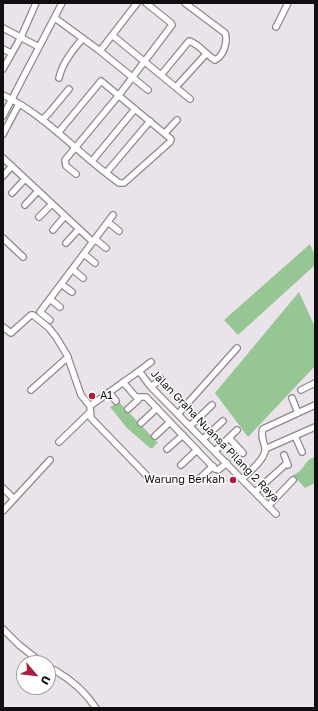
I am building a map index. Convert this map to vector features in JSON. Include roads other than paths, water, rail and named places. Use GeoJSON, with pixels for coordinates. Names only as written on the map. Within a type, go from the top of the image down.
{"type":"FeatureCollection","features":[{"type":"Feature","properties":{"kind":"street"},"geometry":{"type":"LineString","coordinates":[[3,69],[21,37],[36,3]]}},
{"type":"Feature","properties":{"kind":"street"},"geometry":{"type":"LineString","coordinates":[[3,134],[39,47],[57,19],[62,3]]}},
{"type":"Feature","properties":{"kind":"street"},"geometry":{"type":"LineString","coordinates":[[100,51],[137,3]]}},
{"type":"Feature","properties":{"kind":"street"},"geometry":{"type":"LineString","coordinates":[[76,174],[66,166],[66,158],[119,95],[172,26],[171,23],[146,3]]}},
{"type":"Feature","properties":{"kind":"street"},"geometry":{"type":"LineString","coordinates":[[161,75],[189,41],[194,42],[206,54],[215,60],[219,58],[226,42],[225,33],[185,3]]}},
{"type":"Feature","properties":{"kind":"street"},"geometry":{"type":"LineString","coordinates":[[276,27],[288,3]]}},
{"type":"Feature","properties":{"kind":"street"},"geometry":{"type":"LineString","coordinates":[[57,19],[100,51],[148,90]]}},
{"type":"Feature","properties":{"kind":"street"},"geometry":{"type":"LineString","coordinates":[[3,28],[39,47]]}},
{"type":"Feature","properties":{"kind":"street"},"geometry":{"type":"LineString","coordinates":[[112,35],[190,99]]}},
{"type":"Feature","properties":{"kind":"street"},"geometry":{"type":"LineString","coordinates":[[59,78],[61,70],[82,38]]}},
{"type":"Feature","properties":{"kind":"street"},"geometry":{"type":"LineString","coordinates":[[3,49],[11,53]]}},
{"type":"Feature","properties":{"kind":"street"},"geometry":{"type":"LineString","coordinates":[[176,87],[206,54]]}},
{"type":"Feature","properties":{"kind":"street"},"geometry":{"type":"LineString","coordinates":[[3,96],[42,120],[119,183],[124,183],[171,140],[165,133],[101,81],[58,133]]}},
{"type":"Feature","properties":{"kind":"street"},"geometry":{"type":"LineString","coordinates":[[42,120],[68,88]]}},
{"type":"Feature","properties":{"kind":"street"},"geometry":{"type":"LineString","coordinates":[[3,116],[15,102]]}},
{"type":"Feature","properties":{"kind":"street"},"geometry":{"type":"LineString","coordinates":[[92,161],[135,109]]}},
{"type":"Feature","properties":{"kind":"street"},"geometry":{"type":"LineString","coordinates":[[165,133],[177,120]]}},
{"type":"Feature","properties":{"kind":"street"},"geometry":{"type":"LineString","coordinates":[[106,173],[150,121]]}},
{"type":"Feature","properties":{"kind":"street"},"geometry":{"type":"LineString","coordinates":[[3,158],[79,229],[106,248]]}},
{"type":"Feature","properties":{"kind":"street"},"geometry":{"type":"LineString","coordinates":[[3,176],[12,166]]}},
{"type":"Feature","properties":{"kind":"street"},"geometry":{"type":"LineString","coordinates":[[12,193],[25,179]]}},
{"type":"Feature","properties":{"kind":"street"},"geometry":{"type":"LineString","coordinates":[[25,205],[38,191]]}},
{"type":"Feature","properties":{"kind":"street"},"geometry":{"type":"LineString","coordinates":[[39,217],[52,204]]}},
{"type":"Feature","properties":{"kind":"street"},"geometry":{"type":"LineString","coordinates":[[113,215],[40,312],[68,357],[82,395],[90,409],[91,418],[149,478]]}},
{"type":"Feature","properties":{"kind":"street"},"geometry":{"type":"LineString","coordinates":[[52,230],[66,216]]}},
{"type":"Feature","properties":{"kind":"street"},"geometry":{"type":"LineString","coordinates":[[108,222],[119,231]]}},
{"type":"Feature","properties":{"kind":"street"},"geometry":{"type":"LineString","coordinates":[[66,243],[79,229]]}},
{"type":"Feature","properties":{"kind":"street"},"geometry":{"type":"LineString","coordinates":[[3,238],[23,257]]}},
{"type":"Feature","properties":{"kind":"street"},"geometry":{"type":"LineString","coordinates":[[84,254],[95,263]]}},
{"type":"Feature","properties":{"kind":"street"},"geometry":{"type":"LineString","coordinates":[[72,269],[83,278]]}},
{"type":"Feature","properties":{"kind":"street"},"geometry":{"type":"LineString","coordinates":[[61,284],[72,292]]}},
{"type":"Feature","properties":{"kind":"street"},"geometry":{"type":"LineString","coordinates":[[50,299],[60,307]]}},
{"type":"Feature","properties":{"kind":"street"},"geometry":{"type":"LineString","coordinates":[[3,327],[10,333],[33,316],[45,319]]}},
{"type":"Feature","properties":{"kind":"street"},"geometry":{"type":"LineString","coordinates":[[178,414],[237,348]]}},
{"type":"Feature","properties":{"kind":"street"},"geometry":{"type":"LineString","coordinates":[[31,390],[68,357]]}},
{"type":"Feature","properties":{"kind":"street"},"geometry":{"type":"LineString","coordinates":[[139,371],[151,362]]}},
{"type":"Feature","properties":{"kind":"street","name":"Jalan Graha Nuansa Pilang 2 Raya"},"geometry":{"type":"LineString","coordinates":[[58,442],[109,392],[139,371],[152,387],[276,514]]}},
{"type":"Feature","properties":{"kind":"street"},"geometry":{"type":"LineString","coordinates":[[152,387],[161,379]]}},
{"type":"Feature","properties":{"kind":"street"},"geometry":{"type":"LineString","coordinates":[[124,382],[136,397],[146,397],[218,470],[227,463]]}},
{"type":"Feature","properties":{"kind":"street"},"geometry":{"type":"LineString","coordinates":[[300,390],[315,384]]}},
{"type":"Feature","properties":{"kind":"street"},"geometry":{"type":"LineString","coordinates":[[109,392],[116,401]]}},
{"type":"Feature","properties":{"kind":"street"},"geometry":{"type":"LineString","coordinates":[[128,409],[138,400],[139,397]]}},
{"type":"Feature","properties":{"kind":"street"},"geometry":{"type":"LineString","coordinates":[[292,398],[298,413]]}},
{"type":"Feature","properties":{"kind":"street"},"geometry":{"type":"LineString","coordinates":[[190,426],[212,405]]}},
{"type":"Feature","properties":{"kind":"street"},"geometry":{"type":"LineString","coordinates":[[242,479],[264,457],[265,449],[261,438],[263,429],[315,405]]}},
{"type":"Feature","properties":{"kind":"street"},"geometry":{"type":"LineString","coordinates":[[142,423],[157,408]]}},
{"type":"Feature","properties":{"kind":"street"},"geometry":{"type":"LineString","coordinates":[[203,439],[223,421]]}},
{"type":"Feature","properties":{"kind":"street"},"geometry":{"type":"LineString","coordinates":[[155,436],[170,422]]}},
{"type":"Feature","properties":{"kind":"street"},"geometry":{"type":"LineString","coordinates":[[265,449],[315,427]]}},
{"type":"Feature","properties":{"kind":"street"},"geometry":{"type":"LineString","coordinates":[[215,451],[237,430]]}},
{"type":"Feature","properties":{"kind":"street"},"geometry":{"type":"LineString","coordinates":[[167,449],[183,435]]}},
{"type":"Feature","properties":{"kind":"street"},"geometry":{"type":"LineString","coordinates":[[295,436],[302,452]]}},
{"type":"Feature","properties":{"kind":"street"},"geometry":{"type":"LineString","coordinates":[[229,438],[243,453]]}},
{"type":"Feature","properties":{"kind":"street"},"geometry":{"type":"LineString","coordinates":[[181,464],[197,450]]}},
{"type":"Feature","properties":{"kind":"street"},"geometry":{"type":"LineString","coordinates":[[255,492],[287,464],[284,455]]}},
{"type":"Feature","properties":{"kind":"street"},"geometry":{"type":"LineString","coordinates":[[3,511],[50,460]]}},
{"type":"Feature","properties":{"kind":"street"},"geometry":{"type":"LineString","coordinates":[[198,480],[213,466]]}},
{"type":"Feature","properties":{"kind":"street"},"geometry":{"type":"LineString","coordinates":[[268,506],[293,480]]}},
{"type":"Feature","properties":{"kind":"street"},"geometry":{"type":"LineString","coordinates":[[3,488],[14,499]]}},
{"type":"Feature","properties":{"kind":"street"},"geometry":{"type":"LineString","coordinates":[[3,629],[32,655]]}},
{"type":"Feature","properties":{"kind":"street"},"geometry":{"type":"LineString","coordinates":[[56,671],[84,693],[96,708]]}},
{"type":"Feature","properties":{"kind":"place","name":"A1"},"geometry":{"type":"Point","coordinates":[92,396]}},
{"type":"Feature","properties":{"kind":"place","name":"Warung Berkah"},"geometry":{"type":"Point","coordinates":[233,480]}}]}
